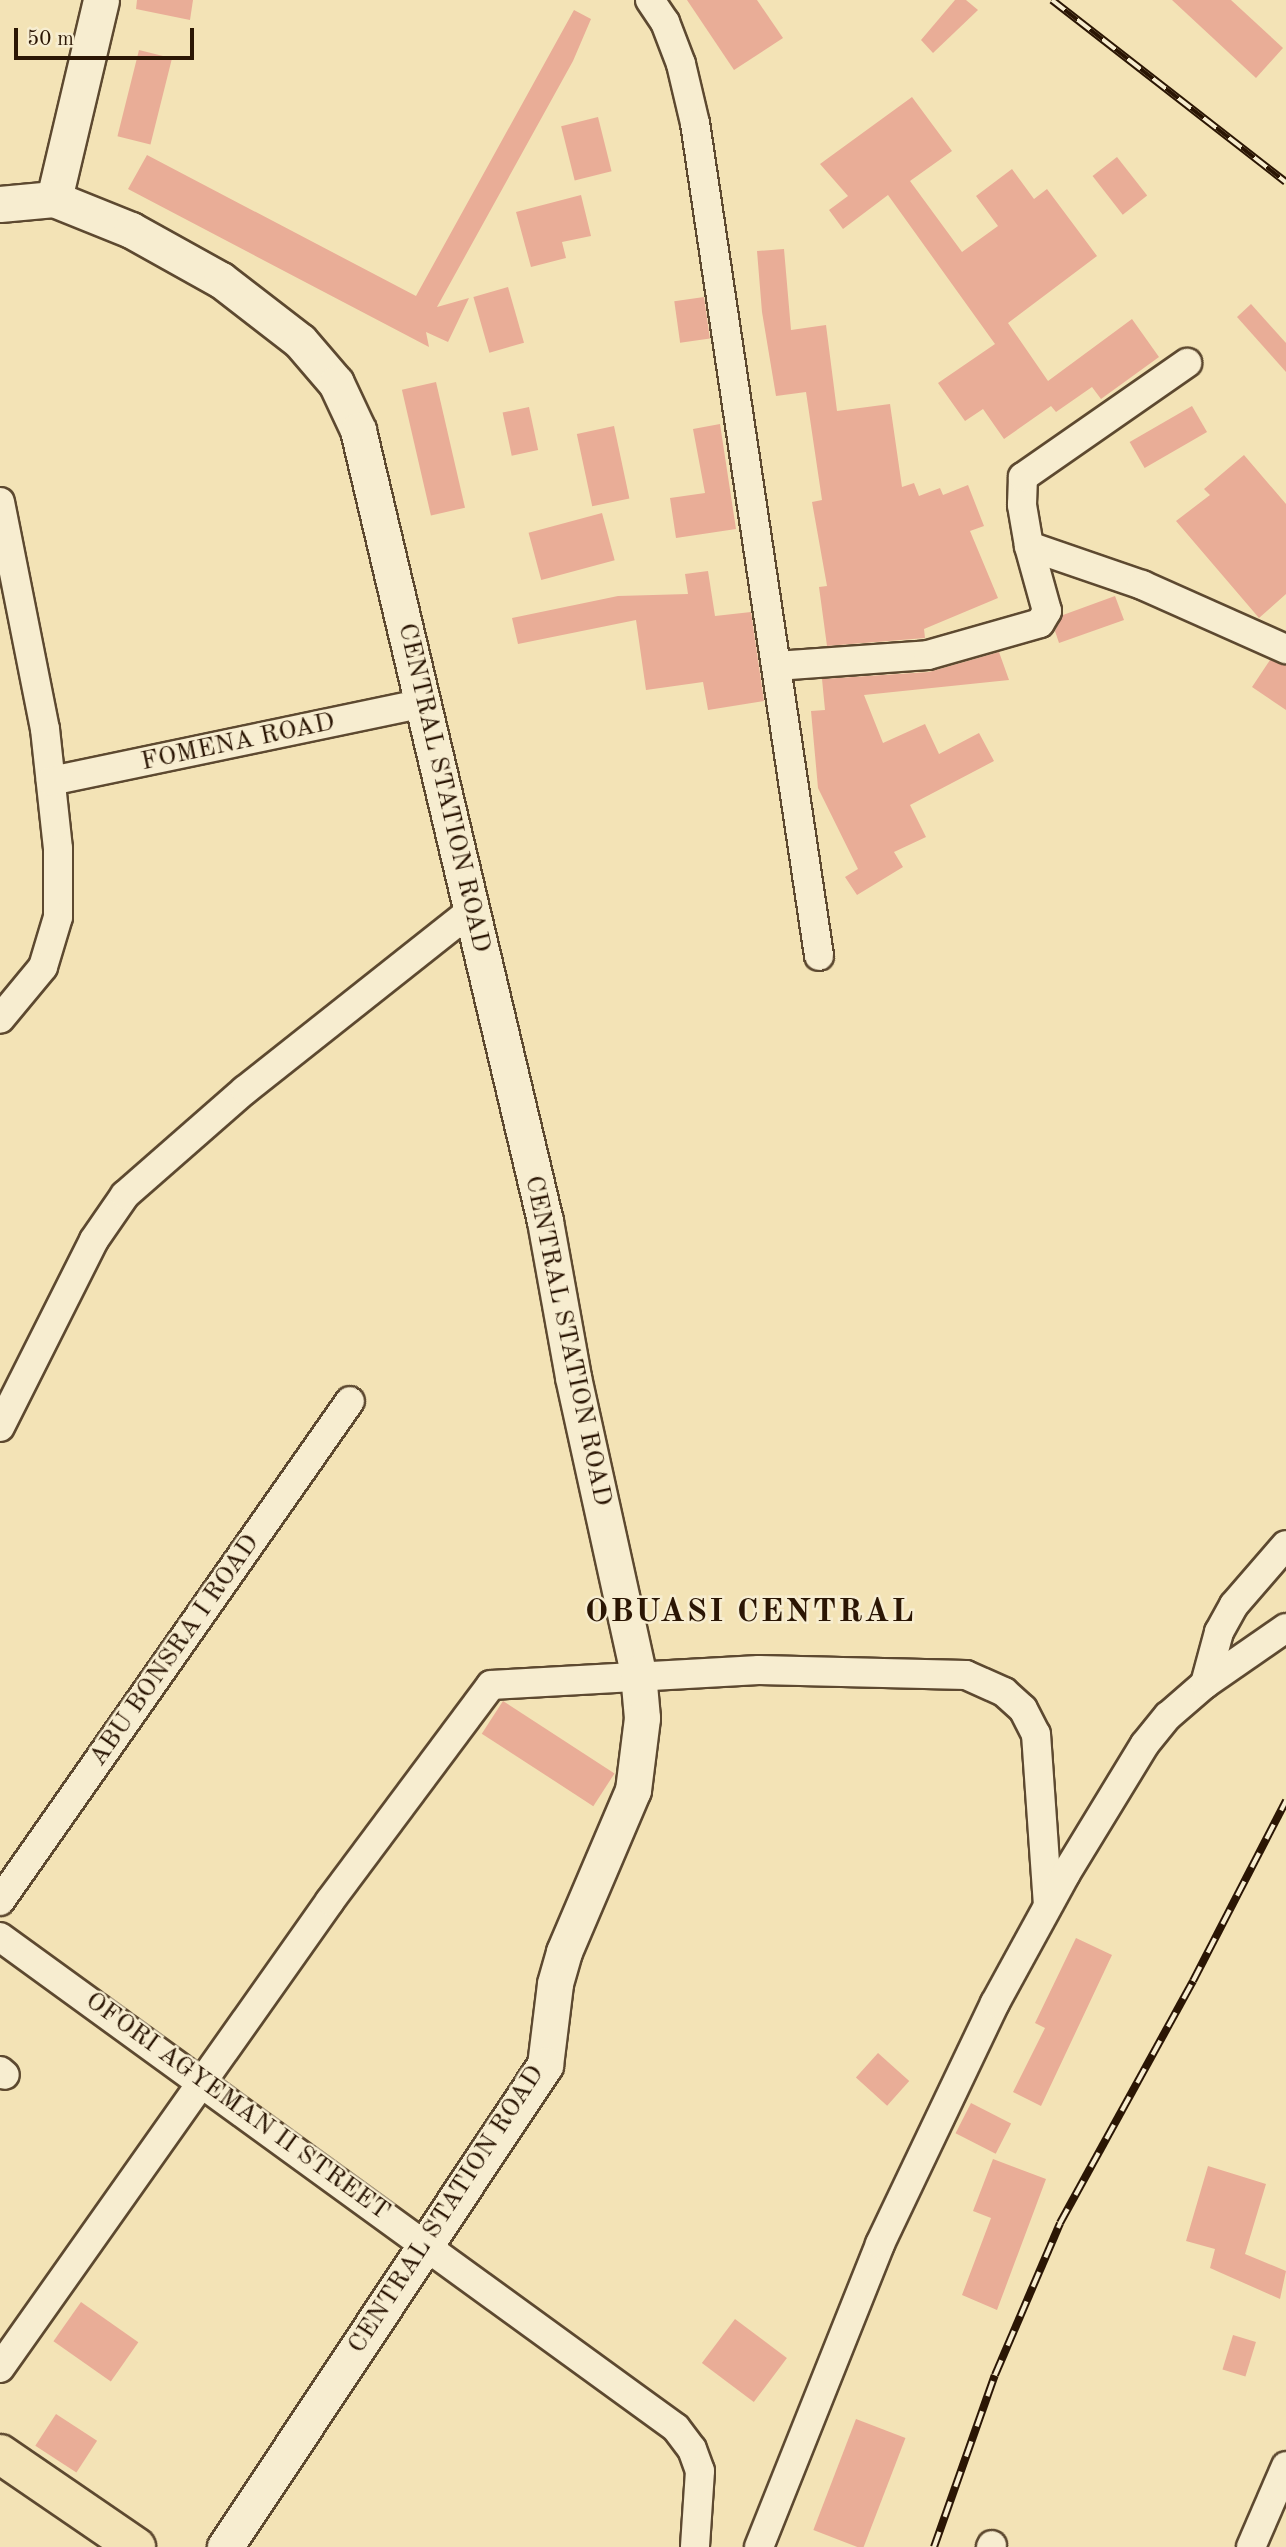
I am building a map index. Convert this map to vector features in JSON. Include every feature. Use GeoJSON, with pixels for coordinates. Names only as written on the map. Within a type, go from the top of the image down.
{"type":"FeatureCollection","features":[{"type":"Feature","properties":{"kind":"main road"},"geometry":{"type":"LineString","coordinates":[[0,2454],[136,2547]]}},
{"type":"Feature","properties":{"kind":"street"},"geometry":{"type":"LineString","coordinates":[[0,204],[54,199],[101,0]]}},
{"type":"Feature","properties":{"kind":"street"},"geometry":{"type":"LineString","coordinates":[[650,0],[665,22],[681,64],[695,123],[819,956]]}},
{"type":"Feature","properties":{"kind":"street","name":"CENTRAL STATION ROAD"},"geometry":{"type":"LineString","coordinates":[[54,199],[131,230],[221,280],[300,341],[336,383],[358,430],[425,704],[545,1221],[572,1377],[638,1673],[642,1718],[633,1790],[564,1952],[555,1984],[545,2065],[225,2547]]}},
{"type":"Feature","properties":{"kind":"street"},"geometry":{"type":"LineString","coordinates":[[776,666],[928,655],[1040,623],[1046,611],[1029,546],[1022,505],[1023,477],[1187,363]]}},
{"type":"Feature","properties":{"kind":"street"},"geometry":{"type":"LineString","coordinates":[[0,502],[45,729],[58,849],[58,917],[43,967],[0,1019]]}},
{"type":"Feature","properties":{"kind":"street"},"geometry":{"type":"LineString","coordinates":[[1029,546],[1142,585],[1286,649]]}},
{"type":"Feature","properties":{"kind":"street","name":"FOMENA ROAD"},"geometry":{"type":"LineString","coordinates":[[51,781],[425,704]]}},
{"type":"Feature","properties":{"kind":"street"},"geometry":{"type":"LineString","coordinates":[[0,1427],[94,1240],[125,1195],[245,1090],[472,910]]}},
{"type":"Feature","properties":{"kind":"street","name":"ABU BONSRA I ROAD"},"geometry":{"type":"LineString","coordinates":[[0,1901],[350,1401]]}},
{"type":"Feature","properties":{"kind":"street"},"geometry":{"type":"LineString","coordinates":[[1205,1684],[1219,1632],[1229,1614],[1286,1545]]}},
{"type":"Feature","properties":{"kind":"street"},"geometry":{"type":"LineString","coordinates":[[759,2547],[880,2244],[995,2003],[1048,1905],[1145,1744],[1205,1684],[1286,1628]]}},
{"type":"Feature","properties":{"kind":"street"},"geometry":{"type":"LineString","coordinates":[[0,2368],[204,2083],[336,1892],[491,1685],[638,1673],[921,1672],[966,1675],[1004,1692],[1023,1709],[1037,1734],[1048,1905]]}},
{"type":"Feature","properties":{"kind":"street","name":"OFORI AGYEMAN II STREET"},"geometry":{"type":"LineString","coordinates":[[0,1937],[426,2242],[676,2428],[692,2449],[700,2471],[695,2547]]}},
{"type":"Feature","properties":{"kind":"street"},"geometry":{"type":"LineString","coordinates":[[1251,2547],[1286,2466]]}},
{"type":"Feature","properties":{"kind":"building"},"geometry":{"type":"Polygon","coordinates":[[[137,0],[193,0],[190,20],[136,9],[137,0]]]}},
{"type":"Feature","properties":{"kind":"building"},"geometry":{"type":"Polygon","coordinates":[[[687,0],[757,0],[783,38],[734,70],[687,0]]]}},
{"type":"Feature","properties":{"kind":"building"},"geometry":{"type":"Polygon","coordinates":[[[955,0],[966,0],[978,10],[933,53],[921,40],[955,0]]]}},
{"type":"Feature","properties":{"kind":"building"},"geometry":{"type":"Polygon","coordinates":[[[1172,0],[1231,0],[1283,48],[1256,78],[1172,0]]]}},
{"type":"Feature","properties":{"kind":"building"},"geometry":{"type":"Polygon","coordinates":[[[574,10],[591,19],[573,61],[437,307],[469,298],[448,342],[426,332],[429,347],[128,189],[147,155],[416,296],[574,10]]]}},
{"type":"Feature","properties":{"kind":"building"},"geometry":{"type":"Polygon","coordinates":[[[139,50],[172,58],[150,145],[117,136],[139,50]]]}},
{"type":"Feature","properties":{"kind":"building"},"geometry":{"type":"Polygon","coordinates":[[[912,97],[952,151],[910,181],[962,252],[998,226],[976,196],[1012,169],[1034,199],[1047,189],[1097,256],[1008,323],[1048,381],[1132,319],[1159,357],[1101,399],[1092,387],[1056,412],[1051,406],[1004,439],[983,409],[965,421],[938,383],[995,344],[888,195],[843,229],[829,210],[848,196],[820,164],[912,97]]]}},
{"type":"Feature","properties":{"kind":"building"},"geometry":{"type":"Polygon","coordinates":[[[598,117],[612,171],[575,181],[561,126],[598,117]]]}},
{"type":"Feature","properties":{"kind":"building"},"geometry":{"type":"Polygon","coordinates":[[[1117,157],[1147,196],[1123,215],[1093,176],[1117,157]]]}},
{"type":"Feature","properties":{"kind":"building"},"geometry":{"type":"Polygon","coordinates":[[[581,195],[591,236],[562,242],[566,258],[531,267],[516,212],[581,195]]]}},
{"type":"Feature","properties":{"kind":"building"},"geometry":{"type":"Polygon","coordinates":[[[784,249],[791,330],[826,325],[837,411],[890,404],[902,487],[914,483],[919,496],[940,488],[943,495],[968,485],[984,526],[970,531],[998,598],[924,629],[925,638],[827,646],[819,587],[827,586],[812,502],[822,500],[806,392],[776,396],[762,312],[757,251],[784,249]]]}},
{"type":"Feature","properties":{"kind":"building"},"geometry":{"type":"Polygon","coordinates":[[[508,287],[524,343],[489,353],[473,297],[508,287]]]}},
{"type":"Feature","properties":{"kind":"building"},"geometry":{"type":"Polygon","coordinates":[[[704,297],[710,339],[680,343],[674,301],[704,297]]]}},
{"type":"Feature","properties":{"kind":"building"},"geometry":{"type":"Polygon","coordinates":[[[1251,304],[1286,343],[1286,372],[1237,317],[1251,304]]]}},
{"type":"Feature","properties":{"kind":"building"},"geometry":{"type":"Polygon","coordinates":[[[436,382],[465,508],[431,516],[402,390],[436,382]]]}},
{"type":"Feature","properties":{"kind":"building"},"geometry":{"type":"Polygon","coordinates":[[[1192,406],[1207,432],[1145,468],[1130,442],[1192,406]]]}},
{"type":"Feature","properties":{"kind":"building"},"geometry":{"type":"Polygon","coordinates":[[[529,407],[538,450],[512,456],[503,413],[529,407]]]}},
{"type":"Feature","properties":{"kind":"building"},"geometry":{"type":"Polygon","coordinates":[[[720,424],[736,529],[676,538],[670,498],[705,493],[693,429],[720,424]]]}},
{"type":"Feature","properties":{"kind":"building"},"geometry":{"type":"Polygon","coordinates":[[[614,426],[629,498],[592,506],[577,434],[614,426]]]}},
{"type":"Feature","properties":{"kind":"building"},"geometry":{"type":"Polygon","coordinates":[[[1244,455],[1286,504],[1286,594],[1259,618],[1176,521],[1210,495],[1204,489],[1244,455]]]}},
{"type":"Feature","properties":{"kind":"building"},"geometry":{"type":"Polygon","coordinates":[[[602,513],[615,560],[541,580],[529,533],[602,513]]]}},
{"type":"Feature","properties":{"kind":"building"},"geometry":{"type":"Polygon","coordinates":[[[708,571],[715,616],[751,612],[764,701],[708,710],[703,682],[646,690],[636,620],[518,644],[512,618],[618,596],[688,594],[685,574],[708,571]]]}},
{"type":"Feature","properties":{"kind":"building"},"geometry":{"type":"Polygon","coordinates":[[[1115,596],[1124,620],[1059,643],[1055,631],[1063,615],[1115,596]]]}},
{"type":"Feature","properties":{"kind":"building"},"geometry":{"type":"Polygon","coordinates":[[[999,652],[1009,680],[864,695],[883,743],[925,724],[939,754],[979,733],[994,761],[910,805],[926,837],[894,852],[903,867],[857,895],[845,877],[858,869],[818,788],[811,711],[825,710],[822,679],[929,672],[999,652]]]}},
{"type":"Feature","properties":{"kind":"building"},"geometry":{"type":"Polygon","coordinates":[[[1270,660],[1286,665],[1286,710],[1252,687],[1270,660]]]}},
{"type":"Feature","properties":{"kind":"building"},"geometry":{"type":"Polygon","coordinates":[[[503,1701],[615,1773],[593,1806],[482,1734],[503,1701]]]}},
{"type":"Feature","properties":{"kind":"building"},"geometry":{"type":"Polygon","coordinates":[[[1076,1938],[1112,1955],[1041,2106],[1013,2092],[1045,2028],[1035,2023],[1076,1938]]]}},
{"type":"Feature","properties":{"kind":"building"},"geometry":{"type":"Polygon","coordinates":[[[878,2053],[909,2081],[887,2106],[856,2078],[878,2053]]]}},
{"type":"Feature","properties":{"kind":"building"},"geometry":{"type":"Polygon","coordinates":[[[971,2103],[1011,2123],[996,2154],[956,2133],[971,2103]]]}},
{"type":"Feature","properties":{"kind":"building"},"geometry":{"type":"Polygon","coordinates":[[[993,2159],[1046,2179],[997,2310],[962,2295],[991,2218],[973,2211],[993,2159]]]}},
{"type":"Feature","properties":{"kind":"building"},"geometry":{"type":"Polygon","coordinates":[[[1208,2166],[1266,2184],[1245,2254],[1286,2271],[1280,2299],[1210,2268],[1215,2249],[1186,2241],[1208,2166]]]}},
{"type":"Feature","properties":{"kind":"building"},"geometry":{"type":"Polygon","coordinates":[[[81,2302],[138,2342],[111,2381],[53,2341],[81,2302]]]}},
{"type":"Feature","properties":{"kind":"building"},"geometry":{"type":"Polygon","coordinates":[[[735,2319],[787,2358],[754,2402],[702,2363],[735,2319]]]}},
{"type":"Feature","properties":{"kind":"building"},"geometry":{"type":"Polygon","coordinates":[[[1233,2335],[1256,2342],[1245,2376],[1222,2369],[1233,2335]]]}},
{"type":"Feature","properties":{"kind":"building"},"geometry":{"type":"Polygon","coordinates":[[[56,2414],[97,2441],[76,2473],[35,2446],[56,2414]]]}},
{"type":"Feature","properties":{"kind":"building"},"geometry":{"type":"Polygon","coordinates":[[[856,2419],[905,2438],[864,2547],[813,2530],[856,2419]]]}},
{"type":"Feature","properties":{"kind":"railway"},"geometry":{"type":"LineString","coordinates":[[1052,0],[1286,182]]}},
{"type":"Feature","properties":{"kind":"railway"},"geometry":{"type":"LineString","coordinates":[[934,2547],[995,2375],[1060,2223],[1193,1981],[1286,1801]]}},
{"type":"Feature","properties":{"kind":"district","name":"OBUASI CENTRAL"},"geometry":{"type":"Point","coordinates":[750,1613]}}]}
